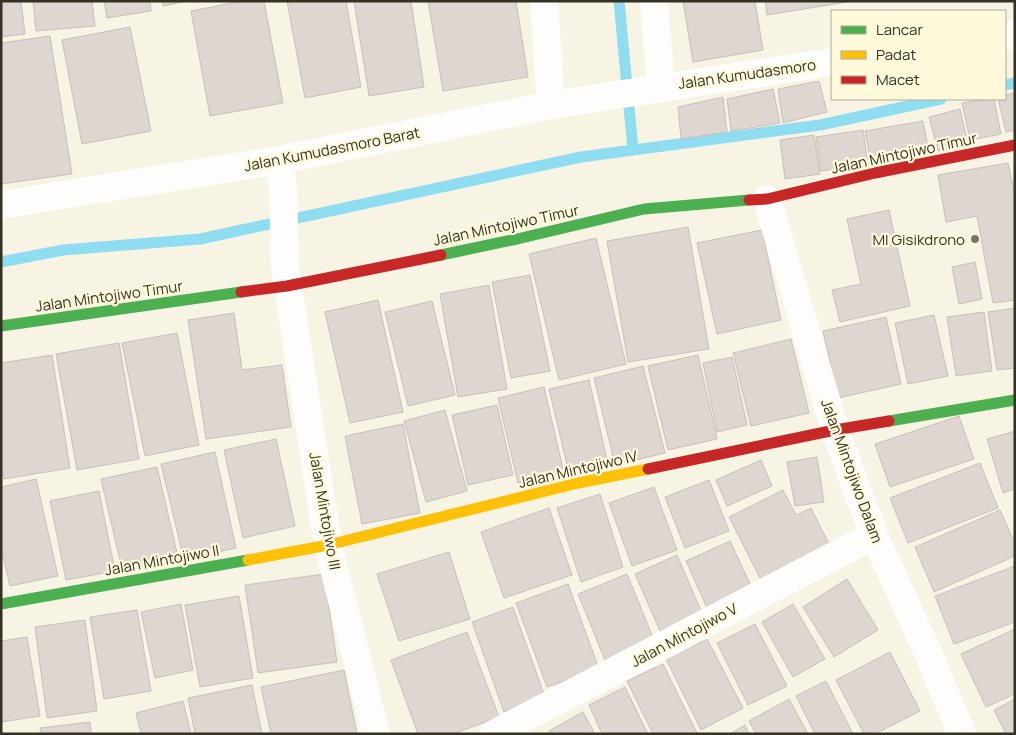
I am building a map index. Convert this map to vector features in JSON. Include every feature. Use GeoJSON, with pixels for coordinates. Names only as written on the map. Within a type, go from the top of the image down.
{"type":"FeatureCollection","features":[{"type":"Feature","properties":{"kind":"street"},"geometry":{"type":"LineString","coordinates":[[544,1],[551,105]]}},
{"type":"Feature","properties":{"kind":"street"},"geometry":{"type":"LineString","coordinates":[[654,1],[654,88]]}},
{"type":"Feature","properties":{"kind":"street","name":"Jalan Kumudasmoro"},"geometry":{"type":"LineString","coordinates":[[654,88],[831,62]]}},
{"type":"Feature","properties":{"kind":"street","name":"Jalan Kumudasmoro Barat"},"geometry":{"type":"LineString","coordinates":[[1,204],[280,160],[551,105],[654,88]]}},
{"type":"Feature","properties":{"kind":"street","name":"Jalan Mintojiwo Timur"},"geometry":{"type":"LineString","coordinates":[[1,326],[517,239],[644,210],[767,198],[875,173],[1015,145]]}},
{"type":"Feature","properties":{"kind":"street","name":"Jalan Mintojiwo III"},"geometry":{"type":"LineString","coordinates":[[280,160],[283,187],[286,277],[328,545],[376,734]]}},
{"type":"Feature","properties":{"kind":"street","name":"Jalan Mintojiwo Dalam"},"geometry":{"type":"LineString","coordinates":[[767,198],[835,430],[874,535],[925,646],[962,734]]}},
{"type":"Feature","properties":{"kind":"street","name":"Jalan Mintojiwo IV"},"geometry":{"type":"LineString","coordinates":[[328,545],[578,483],[835,430],[1015,400]]}},
{"type":"Feature","properties":{"kind":"street","name":"Jalan Mintojiwo V"},"geometry":{"type":"LineString","coordinates":[[494,734],[874,535]]}},
{"type":"Feature","properties":{"kind":"street","name":"Jalan Mintojiwo II"},"geometry":{"type":"LineString","coordinates":[[1,604],[328,545]]}},
{"type":"Feature","properties":{"kind":"building"},"geometry":{"type":"Polygon","coordinates":[[[1,1],[21,1],[25,34],[1,37],[1,1]]]}},
{"type":"Feature","properties":{"kind":"building"},"geometry":{"type":"Polygon","coordinates":[[[33,1],[92,1],[95,26],[36,31],[33,1]]]}},
{"type":"Feature","properties":{"kind":"building"},"geometry":{"type":"Polygon","coordinates":[[[104,1],[150,1],[151,11],[107,18],[104,1]]]}},
{"type":"Feature","properties":{"kind":"building"},"geometry":{"type":"Polygon","coordinates":[[[162,1],[187,1],[163,6],[162,1]]]}},
{"type":"Feature","properties":{"kind":"building"},"geometry":{"type":"Polygon","coordinates":[[[242,1],[264,1],[283,103],[210,116],[191,11],[242,1]]]}},
{"type":"Feature","properties":{"kind":"building"},"geometry":{"type":"Polygon","coordinates":[[[287,1],[346,1],[361,87],[305,98],[287,1]]]}},
{"type":"Feature","properties":{"kind":"building"},"geometry":{"type":"Polygon","coordinates":[[[354,1],[411,1],[424,87],[369,96],[354,1]]]}},
{"type":"Feature","properties":{"kind":"building"},"geometry":{"type":"Polygon","coordinates":[[[428,1],[516,1],[528,77],[443,91],[428,1]]]}},
{"type":"Feature","properties":{"kind":"building"},"geometry":{"type":"Polygon","coordinates":[[[683,1],[755,1],[763,50],[693,62],[683,1]]]}},
{"type":"Feature","properties":{"kind":"building"},"geometry":{"type":"Polygon","coordinates":[[[765,1],[847,1],[847,2],[767,15],[765,1]]]}},
{"type":"Feature","properties":{"kind":"building"},"geometry":{"type":"Polygon","coordinates":[[[130,27],[151,131],[82,144],[62,40],[130,27]]]}},
{"type":"Feature","properties":{"kind":"building"},"geometry":{"type":"Polygon","coordinates":[[[50,36],[72,174],[1,184],[1,43],[50,36]]]}},
{"type":"Feature","properties":{"kind":"building"},"geometry":{"type":"Polygon","coordinates":[[[819,81],[827,112],[783,123],[778,89],[819,81]]]}},
{"type":"Feature","properties":{"kind":"building"},"geometry":{"type":"Polygon","coordinates":[[[773,89],[780,123],[731,131],[727,99],[773,89]]]}},
{"type":"Feature","properties":{"kind":"building"},"geometry":{"type":"Polygon","coordinates":[[[1015,93],[1015,130],[1006,132],[998,100],[1006,100],[1006,95],[1015,93]]]}},
{"type":"Feature","properties":{"kind":"building"},"geometry":{"type":"Polygon","coordinates":[[[723,97],[727,132],[681,139],[678,107],[723,97]]]}},
{"type":"Feature","properties":{"kind":"building"},"geometry":{"type":"Polygon","coordinates":[[[994,100],[1001,134],[970,140],[962,103],[994,100]]]}},
{"type":"Feature","properties":{"kind":"building"},"geometry":{"type":"Polygon","coordinates":[[[960,109],[968,144],[938,151],[929,117],[960,109]]]}},
{"type":"Feature","properties":{"kind":"building"},"geometry":{"type":"Polygon","coordinates":[[[923,121],[929,153],[871,164],[865,131],[923,121]]]}},
{"type":"Feature","properties":{"kind":"building"},"geometry":{"type":"Polygon","coordinates":[[[863,130],[868,165],[821,171],[816,137],[863,130]]]}},
{"type":"Feature","properties":{"kind":"building"},"geometry":{"type":"Polygon","coordinates":[[[814,135],[820,174],[785,179],[780,140],[814,135]]]}},
{"type":"Feature","properties":{"kind":"building"},"geometry":{"type":"Polygon","coordinates":[[[1008,163],[1015,195],[1015,300],[993,303],[977,216],[946,222],[938,175],[1008,163]]]}},
{"type":"Feature","properties":{"kind":"building"},"geometry":{"type":"Polygon","coordinates":[[[889,210],[910,306],[840,322],[832,290],[861,284],[847,219],[889,210]]]}},
{"type":"Feature","properties":{"kind":"building"},"geometry":{"type":"Polygon","coordinates":[[[688,227],[709,349],[628,362],[607,241],[688,227]]]}},
{"type":"Feature","properties":{"kind":"building"},"geometry":{"type":"Polygon","coordinates":[[[762,230],[781,320],[717,334],[697,243],[762,230]]]}},
{"type":"Feature","properties":{"kind":"building"},"geometry":{"type":"Polygon","coordinates":[[[596,238],[626,364],[559,380],[529,254],[596,238]]]}},
{"type":"Feature","properties":{"kind":"building"},"geometry":{"type":"Polygon","coordinates":[[[975,262],[982,299],[959,304],[952,267],[975,262]]]}},
{"type":"Feature","properties":{"kind":"building"},"geometry":{"type":"Polygon","coordinates":[[[530,275],[550,371],[511,378],[492,282],[530,275]]]}},
{"type":"Feature","properties":{"kind":"building"},"geometry":{"type":"Polygon","coordinates":[[[489,285],[507,389],[458,397],[440,294],[489,285]]]}},
{"type":"Feature","properties":{"kind":"building"},"geometry":{"type":"Polygon","coordinates":[[[378,300],[403,412],[350,423],[325,312],[378,300]]]}},
{"type":"Feature","properties":{"kind":"building"},"geometry":{"type":"Polygon","coordinates":[[[432,301],[455,395],[408,406],[385,312],[432,301]]]}},
{"type":"Feature","properties":{"kind":"building"},"geometry":{"type":"Polygon","coordinates":[[[1015,308],[1015,368],[997,370],[988,312],[1015,308]]]}},
{"type":"Feature","properties":{"kind":"building"},"geometry":{"type":"Polygon","coordinates":[[[984,312],[992,371],[956,376],[947,317],[984,312]]]}},
{"type":"Feature","properties":{"kind":"building"},"geometry":{"type":"Polygon","coordinates":[[[234,313],[242,370],[282,365],[291,427],[206,439],[188,320],[234,313]]]}},
{"type":"Feature","properties":{"kind":"building"},"geometry":{"type":"Polygon","coordinates":[[[934,315],[948,376],[908,384],[895,323],[934,315]]]}},
{"type":"Feature","properties":{"kind":"building"},"geometry":{"type":"Polygon","coordinates":[[[886,317],[901,384],[838,398],[823,331],[886,317]]]}},
{"type":"Feature","properties":{"kind":"building"},"geometry":{"type":"Polygon","coordinates":[[[177,333],[199,445],[145,456],[122,343],[177,333]]]}},
{"type":"Feature","properties":{"kind":"building"},"geometry":{"type":"Polygon","coordinates":[[[791,339],[809,413],[751,426],[733,353],[791,339]]]}},
{"type":"Feature","properties":{"kind":"building"},"geometry":{"type":"Polygon","coordinates":[[[119,343],[139,459],[77,470],[56,354],[119,343]]]}},
{"type":"Feature","properties":{"kind":"building"},"geometry":{"type":"Polygon","coordinates":[[[52,355],[70,468],[4,479],[1,464],[1,363],[52,355]]]}},
{"type":"Feature","properties":{"kind":"building"},"geometry":{"type":"Polygon","coordinates":[[[698,355],[717,439],[668,450],[648,366],[698,355]]]}},
{"type":"Feature","properties":{"kind":"building"},"geometry":{"type":"Polygon","coordinates":[[[732,357],[747,425],[717,432],[703,363],[732,357]]]}},
{"type":"Feature","properties":{"kind":"building"},"geometry":{"type":"Polygon","coordinates":[[[643,366],[665,453],[615,465],[594,378],[643,366]]]}},
{"type":"Feature","properties":{"kind":"building"},"geometry":{"type":"Polygon","coordinates":[[[589,380],[608,464],[569,473],[549,389],[589,380]]]}},
{"type":"Feature","properties":{"kind":"building"},"geometry":{"type":"Polygon","coordinates":[[[544,387],[564,473],[518,483],[498,398],[544,387]]]}},
{"type":"Feature","properties":{"kind":"building"},"geometry":{"type":"Polygon","coordinates":[[[497,405],[513,475],[468,485],[452,415],[497,405]]]}},
{"type":"Feature","properties":{"kind":"building"},"geometry":{"type":"Polygon","coordinates":[[[445,410],[467,491],[426,502],[404,421],[445,410]]]}},
{"type":"Feature","properties":{"kind":"building"},"geometry":{"type":"Polygon","coordinates":[[[959,416],[974,459],[890,487],[875,444],[959,416]]]}},
{"type":"Feature","properties":{"kind":"building"},"geometry":{"type":"Polygon","coordinates":[[[403,424],[420,513],[362,524],[345,436],[403,424]]]}},
{"type":"Feature","properties":{"kind":"building"},"geometry":{"type":"Polygon","coordinates":[[[1015,431],[1015,489],[1003,493],[987,439],[1015,431]]]}},
{"type":"Feature","properties":{"kind":"building"},"geometry":{"type":"Polygon","coordinates":[[[276,439],[295,526],[243,538],[224,450],[276,439]]]}},
{"type":"Feature","properties":{"kind":"building"},"geometry":{"type":"Polygon","coordinates":[[[215,452],[236,548],[184,560],[161,464],[215,452]]]}},
{"type":"Feature","properties":{"kind":"building"},"geometry":{"type":"Polygon","coordinates":[[[817,457],[824,502],[795,506],[787,462],[817,457]]]}},
{"type":"Feature","properties":{"kind":"building"},"geometry":{"type":"Polygon","coordinates":[[[761,460],[772,486],[727,506],[716,480],[761,460]]]}},
{"type":"Feature","properties":{"kind":"building"},"geometry":{"type":"Polygon","coordinates":[[[980,463],[998,508],[908,543],[890,498],[980,463]]]}},
{"type":"Feature","properties":{"kind":"building"},"geometry":{"type":"Polygon","coordinates":[[[157,467],[179,561],[123,573],[101,479],[157,467]]]}},
{"type":"Feature","properties":{"kind":"building"},"geometry":{"type":"Polygon","coordinates":[[[36,479],[58,576],[10,586],[1,548],[1,487],[36,479]]]}},
{"type":"Feature","properties":{"kind":"building"},"geometry":{"type":"Polygon","coordinates":[[[709,480],[729,531],[685,548],[665,497],[709,480]]]}},
{"type":"Feature","properties":{"kind":"building"},"geometry":{"type":"Polygon","coordinates":[[[654,487],[677,550],[632,566],[609,503],[654,487]]]}},
{"type":"Feature","properties":{"kind":"building"},"geometry":{"type":"Polygon","coordinates":[[[783,490],[796,515],[811,508],[830,546],[761,580],[729,517],[783,490]]]}},
{"type":"Feature","properties":{"kind":"building"},"geometry":{"type":"Polygon","coordinates":[[[99,491],[115,571],[66,580],[50,501],[99,491]]]}},
{"type":"Feature","properties":{"kind":"building"},"geometry":{"type":"Polygon","coordinates":[[[600,494],[623,567],[581,582],[557,508],[600,494]]]}},
{"type":"Feature","properties":{"kind":"building"},"geometry":{"type":"Polygon","coordinates":[[[549,508],[572,575],[504,598],[481,532],[549,508]]]}},
{"type":"Feature","properties":{"kind":"building"},"geometry":{"type":"Polygon","coordinates":[[[1000,510],[1015,544],[1015,556],[934,592],[915,547],[1000,510]]]}},
{"type":"Feature","properties":{"kind":"building"},"geometry":{"type":"Polygon","coordinates":[[[730,541],[753,590],[708,610],[686,561],[730,541]]]}},
{"type":"Feature","properties":{"kind":"building"},"geometry":{"type":"Polygon","coordinates":[[[449,552],[470,619],[399,641],[377,574],[449,552]]]}},
{"type":"Feature","properties":{"kind":"building"},"geometry":{"type":"Polygon","coordinates":[[[677,555],[702,613],[660,631],[635,574],[677,555]]]}},
{"type":"Feature","properties":{"kind":"building"},"geometry":{"type":"Polygon","coordinates":[[[1015,566],[1015,622],[954,644],[935,596],[1015,566]]]}},
{"type":"Feature","properties":{"kind":"building"},"geometry":{"type":"Polygon","coordinates":[[[324,574],[337,662],[258,673],[245,585],[324,574]]]}},
{"type":"Feature","properties":{"kind":"building"},"geometry":{"type":"Polygon","coordinates":[[[627,574],[654,640],[605,660],[578,594],[627,574]]]}},
{"type":"Feature","properties":{"kind":"building"},"geometry":{"type":"Polygon","coordinates":[[[847,579],[878,630],[834,657],[803,607],[847,579]]]}},
{"type":"Feature","properties":{"kind":"building"},"geometry":{"type":"Polygon","coordinates":[[[568,584],[599,669],[547,687],[516,603],[568,584]]]}},
{"type":"Feature","properties":{"kind":"building"},"geometry":{"type":"Polygon","coordinates":[[[239,596],[253,678],[200,687],[185,605],[239,596]]]}},
{"type":"Feature","properties":{"kind":"building"},"geometry":{"type":"Polygon","coordinates":[[[181,604],[193,670],[155,678],[141,612],[181,604]]]}},
{"type":"Feature","properties":{"kind":"building"},"geometry":{"type":"Polygon","coordinates":[[[793,604],[825,659],[793,677],[762,622],[793,604]]]}},
{"type":"Feature","properties":{"kind":"building"},"geometry":{"type":"Polygon","coordinates":[[[513,607],[545,697],[504,712],[472,622],[513,607]]]}},
{"type":"Feature","properties":{"kind":"building"},"geometry":{"type":"Polygon","coordinates":[[[137,610],[151,691],[104,699],[90,617],[137,610]]]}},
{"type":"Feature","properties":{"kind":"building"},"geometry":{"type":"Polygon","coordinates":[[[85,620],[97,711],[47,718],[35,627],[85,620]]]}},
{"type":"Feature","properties":{"kind":"building"},"geometry":{"type":"Polygon","coordinates":[[[755,624],[787,686],[748,705],[717,643],[755,624]]]}},
{"type":"Feature","properties":{"kind":"building"},"geometry":{"type":"Polygon","coordinates":[[[1015,629],[1015,694],[986,707],[961,654],[1015,629]]]}},
{"type":"Feature","properties":{"kind":"building"},"geometry":{"type":"Polygon","coordinates":[[[467,632],[499,717],[453,734],[418,734],[391,660],[467,632]]]}},
{"type":"Feature","properties":{"kind":"building"},"geometry":{"type":"Polygon","coordinates":[[[27,637],[40,716],[1,722],[1,641],[27,637]]]}},
{"type":"Feature","properties":{"kind":"building"},"geometry":{"type":"Polygon","coordinates":[[[707,639],[743,708],[701,730],[666,659],[707,639]]]}},
{"type":"Feature","properties":{"kind":"building"},"geometry":{"type":"Polygon","coordinates":[[[890,652],[920,711],[875,734],[864,734],[836,680],[890,652]]]}},
{"type":"Feature","properties":{"kind":"building"},"geometry":{"type":"Polygon","coordinates":[[[663,664],[697,733],[695,734],[653,734],[627,681],[663,664]]]}},
{"type":"Feature","properties":{"kind":"building"},"geometry":{"type":"Polygon","coordinates":[[[344,670],[357,734],[271,734],[261,687],[344,670]]]}},
{"type":"Feature","properties":{"kind":"building"},"geometry":{"type":"Polygon","coordinates":[[[826,681],[853,734],[815,734],[796,696],[826,681]]]}},
{"type":"Feature","properties":{"kind":"building"},"geometry":{"type":"Polygon","coordinates":[[[252,685],[262,734],[195,734],[188,698],[252,685]]]}},
{"type":"Feature","properties":{"kind":"building"},"geometry":{"type":"Polygon","coordinates":[[[625,687],[648,734],[602,734],[589,705],[625,687]]]}},
{"type":"Feature","properties":{"kind":"building"},"geometry":{"type":"Polygon","coordinates":[[[789,699],[808,734],[756,734],[749,721],[789,699]]]}},
{"type":"Feature","properties":{"kind":"building"},"geometry":{"type":"Polygon","coordinates":[[[1015,699],[1015,734],[1006,734],[994,710],[1015,699]]]}},
{"type":"Feature","properties":{"kind":"building"},"geometry":{"type":"Polygon","coordinates":[[[183,701],[191,734],[141,734],[136,713],[183,701]]]}},
{"type":"Feature","properties":{"kind":"building"},"geometry":{"type":"Polygon","coordinates":[[[583,712],[595,734],[551,734],[549,731],[583,712]]]}},
{"type":"Feature","properties":{"kind":"building"},"geometry":{"type":"Polygon","coordinates":[[[90,722],[91,734],[41,734],[40,728],[90,722]]]}},
{"type":"Feature","properties":{"kind":"building"},"geometry":{"type":"Polygon","coordinates":[[[745,725],[749,734],[730,734],[745,725]]]}},
{"type":"Feature","properties":{"kind":"waterway"},"geometry":{"type":"LineString","coordinates":[[619,1],[633,150]]}},
{"type":"Feature","properties":{"kind":"waterway"},"geometry":{"type":"LineString","coordinates":[[1006,85],[1015,83]]}},
{"type":"Feature","properties":{"kind":"waterway"},"geometry":{"type":"LineString","coordinates":[[1,262],[63,250],[200,239],[581,157],[820,125],[936,100]]}},
{"type":"Feature","properties":{"kind":"traffic: fast"},"geometry":{"type":"LineString","coordinates":[[441,255],[644,209],[749,200]]}},
{"type":"Feature","properties":{"kind":"traffic: fast"},"geometry":{"type":"LineString","coordinates":[[1,326],[241,292]]}},
{"type":"Feature","properties":{"kind":"traffic: fast"},"geometry":{"type":"LineString","coordinates":[[889,421],[1015,400]]}},
{"type":"Feature","properties":{"kind":"traffic: fast"},"geometry":{"type":"LineString","coordinates":[[1,604],[248,560]]}},
{"type":"Feature","properties":{"kind":"traffic: slow"},"geometry":{"type":"LineString","coordinates":[[248,560],[328,545],[578,483],[648,469]]}},
{"type":"Feature","properties":{"kind":"traffic: jam"},"geometry":{"type":"LineString","coordinates":[[749,200],[767,199],[875,173],[1015,145]]}},
{"type":"Feature","properties":{"kind":"traffic: jam"},"geometry":{"type":"LineString","coordinates":[[241,292],[287,286],[441,255]]}},
{"type":"Feature","properties":{"kind":"traffic: jam"},"geometry":{"type":"LineString","coordinates":[[648,469],[835,430],[889,421]]}},
{"type":"Feature","properties":{"kind":"place","name":"MI Gisikdrono"},"geometry":{"type":"Point","coordinates":[975,239]}}]}
